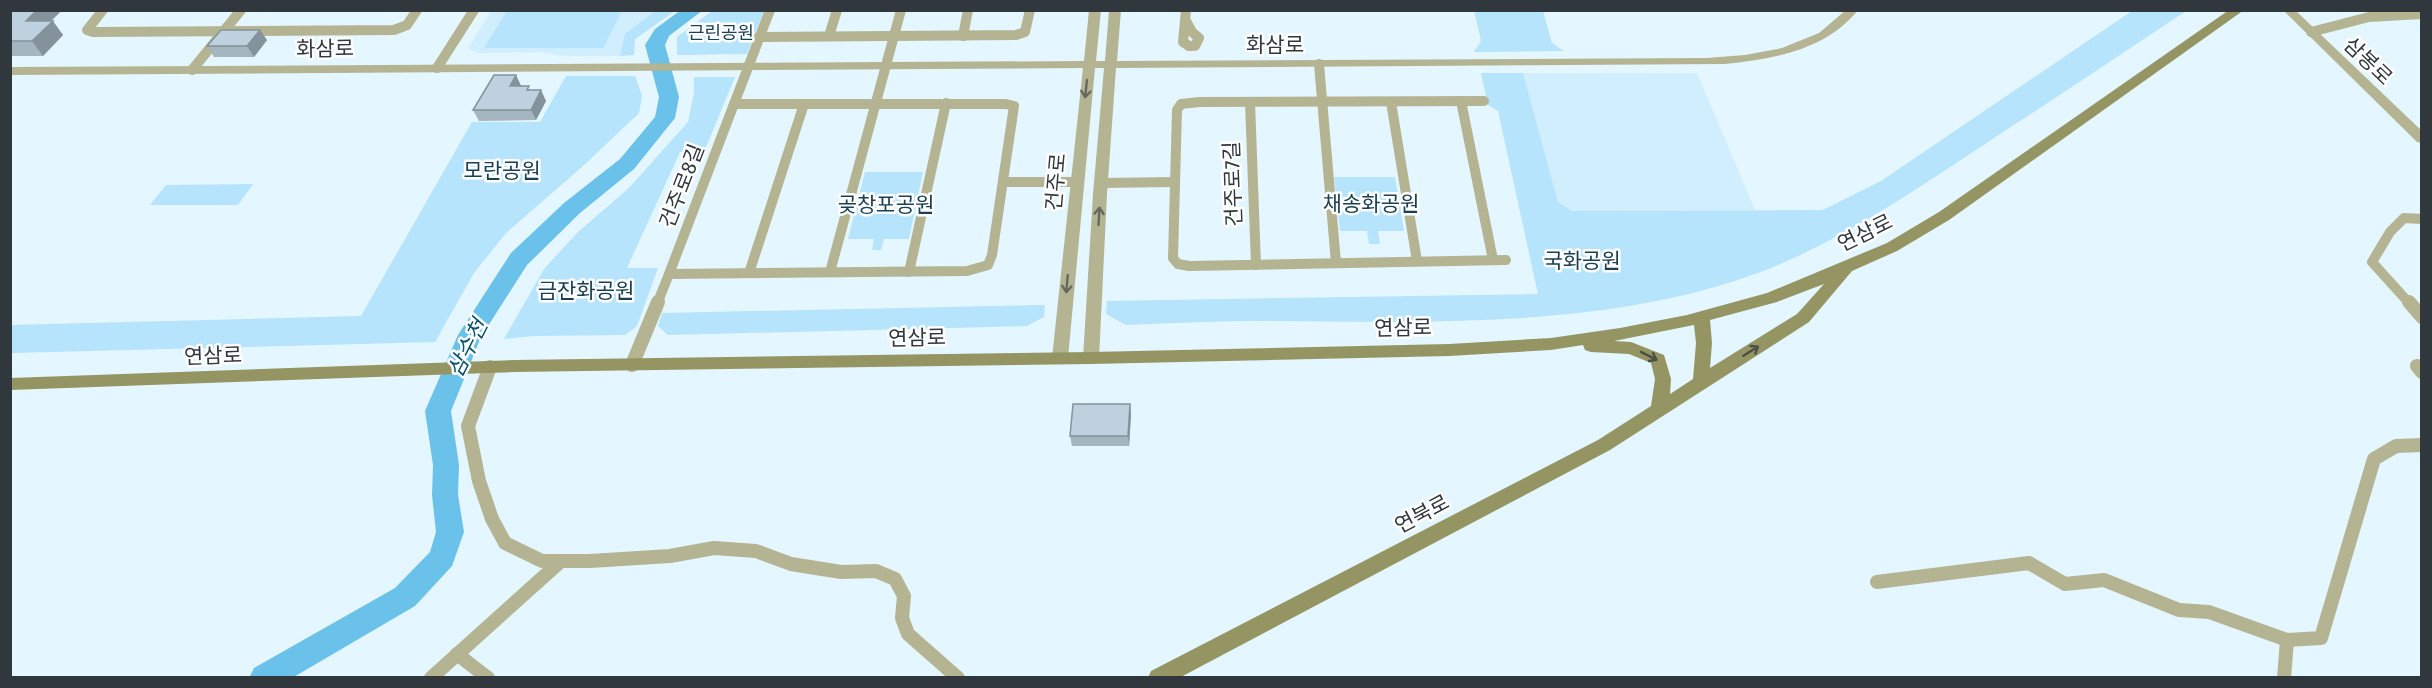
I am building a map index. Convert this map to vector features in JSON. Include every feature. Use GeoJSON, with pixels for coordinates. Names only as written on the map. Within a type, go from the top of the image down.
{"type":"FeatureCollection","features":[{"type":"Feature","properties":{"kind":"main road","name":"연삼로"},"geometry":{"type":"LineString","coordinates":[[10,384],[485,367],[1449,350],[1551,344],[1620,334],[1702,317],[1771,298],[1892,247],[1944,216],[2238,10]]}},
{"type":"Feature","properties":{"kind":"main road","name":"연북로"},"geometry":{"type":"LineString","coordinates":[[1158,678],[1604,445],[1803,318],[1847,267]]}},
{"type":"Feature","properties":{"kind":"main road"},"geometry":{"type":"LineString","coordinates":[[1701,382],[1704,343],[1702,317]]}},
{"type":"Feature","properties":{"kind":"main road"},"geometry":{"type":"LineString","coordinates":[[1551,344],[1631,348],[1658,359],[1664,379],[1659,409]]}},
{"type":"Feature","properties":{"kind":"street"},"geometry":{"type":"LineString","coordinates":[[103,10],[87,30],[93,32],[394,30],[407,25],[417,10]]}},
{"type":"Feature","properties":{"kind":"street"},"geometry":{"type":"LineString","coordinates":[[192,70],[241,10]]}},
{"type":"Feature","properties":{"kind":"street"},"geometry":{"type":"LineString","coordinates":[[437,68],[474,10]]}},
{"type":"Feature","properties":{"kind":"street","name":"건주로8길"},"geometry":{"type":"LineString","coordinates":[[632,365],[770,10]]}},
{"type":"Feature","properties":{"kind":"street"},"geometry":{"type":"LineString","coordinates":[[829,36],[837,10]]}},
{"type":"Feature","properties":{"kind":"street"},"geometry":{"type":"LineString","coordinates":[[830,272],[901,10]]}},
{"type":"Feature","properties":{"kind":"street"},"geometry":{"type":"LineString","coordinates":[[963,36],[968,10]]}},
{"type":"Feature","properties":{"kind":"street"},"geometry":{"type":"LineString","coordinates":[[759,37],[1022,34],[1026,30],[1030,10]]}},
{"type":"Feature","properties":{"kind":"street","name":"건주로"},"geometry":{"type":"LineString","coordinates":[[1060,358],[1095,10]]}},
{"type":"Feature","properties":{"kind":"street"},"geometry":{"type":"LineString","coordinates":[[1091,358],[1101,183],[1115,10]]}},
{"type":"Feature","properties":{"kind":"street","name":"화삼로"},"geometry":{"type":"LineString","coordinates":[[10,71],[1739,60],[1782,51],[1808,42],[1828,32],[1853,10]]}},
{"type":"Feature","properties":{"kind":"street","name":"삼봉로"},"geometry":{"type":"LineString","coordinates":[[2288,10],[2421,139]]}},
{"type":"Feature","properties":{"kind":"street"},"geometry":{"type":"LineString","coordinates":[[2408,14],[2421,25]]}},
{"type":"Feature","properties":{"kind":"street"},"geometry":{"type":"LineString","coordinates":[[2311,32],[2369,17],[2421,14]]}},
{"type":"Feature","properties":{"kind":"street"},"geometry":{"type":"LineString","coordinates":[[1318,64],[1336,263]]}},
{"type":"Feature","properties":{"kind":"street"},"geometry":{"type":"LineString","coordinates":[[1461,101],[1493,260]]}},
{"type":"Feature","properties":{"kind":"street"},"geometry":{"type":"LineString","coordinates":[[1484,101],[1192,102],[1179,106],[1173,253],[1175,262],[1189,266],[1506,260]]}},
{"type":"Feature","properties":{"kind":"street","name":"건주로7길"},"geometry":{"type":"LineString","coordinates":[[1250,102],[1256,265]]}},
{"type":"Feature","properties":{"kind":"street"},"geometry":{"type":"LineString","coordinates":[[1391,102],[1417,261]]}},
{"type":"Feature","properties":{"kind":"street"},"geometry":{"type":"LineString","coordinates":[[669,274],[967,271],[988,265],[992,255],[1014,106],[1006,104],[876,103],[733,104]]}},
{"type":"Feature","properties":{"kind":"street"},"geometry":{"type":"LineString","coordinates":[[749,273],[804,104]]}},
{"type":"Feature","properties":{"kind":"street"},"geometry":{"type":"LineString","coordinates":[[909,272],[946,104]]}},
{"type":"Feature","properties":{"kind":"street"},"geometry":{"type":"LineString","coordinates":[[1003,182],[1077,182]]}},
{"type":"Feature","properties":{"kind":"street"},"geometry":{"type":"LineString","coordinates":[[1101,183],[1175,182]]}},
{"type":"Feature","properties":{"kind":"street"},"geometry":{"type":"LineString","coordinates":[[2421,219],[2404,218],[2390,232],[2372,262],[2421,316]]}},
{"type":"Feature","properties":{"kind":"street"},"geometry":{"type":"LineString","coordinates":[[485,367],[468,426],[478,481],[492,519],[505,543],[542,561],[670,556],[714,548],[756,551],[791,564],[841,572],[876,571],[895,579],[904,596],[902,618],[909,634],[958,678]]}},
{"type":"Feature","properties":{"kind":"street"},"geometry":{"type":"LineString","coordinates":[[1877,582],[2029,563],[2066,584],[2104,580],[2178,610],[2209,612],[2287,640],[2321,638],[2374,459],[2396,446],[2421,445]]}},
{"type":"Feature","properties":{"kind":"street"},"geometry":{"type":"LineString","coordinates":[[431,678],[561,561]]}},
{"type":"Feature","properties":{"kind":"street"},"geometry":{"type":"LineString","coordinates":[[2284,678],[2287,640]]}},
{"type":"Feature","properties":{"kind":"street"},"geometry":{"type":"LineString","coordinates":[[457,654],[488,678]]}},
{"type":"Feature","properties":{"kind":"shaded area"},"geometry":{"type":"Polygon","coordinates":[[[491,11],[655,11],[625,34],[620,56],[565,56],[542,52],[476,53],[468,48],[491,11]]]}},
{"type":"Feature","properties":{"kind":"shaded area"},"geometry":{"type":"Polygon","coordinates":[[[1523,73],[1697,73],[1755,210],[1572,211],[1558,202],[1523,73]]]}},
{"type":"Feature","properties":{"kind":"green space"},"geometry":{"type":"Polygon","coordinates":[[[1474,10],[1543,11],[1552,43],[1564,51],[1474,52],[1481,41],[1474,10]]]}},
{"type":"Feature","properties":{"kind":"green space"},"geometry":{"type":"Polygon","coordinates":[[[507,11],[622,11],[603,48],[484,48],[507,11]]]}},
{"type":"Feature","properties":{"kind":"green space"},"geometry":{"type":"Polygon","coordinates":[[[655,11],[675,11],[635,39],[634,55],[620,56],[625,34],[655,11]]]}},
{"type":"Feature","properties":{"kind":"green space","name":"근린공원"},"geometry":{"type":"Polygon","coordinates":[[[712,11],[764,11],[747,54],[677,55],[677,37],[712,11]]]}},
{"type":"Feature","properties":{"kind":"green space","name":"국화공원"},"geometry":{"type":"Polygon","coordinates":[[[2132,11],[2186,11],[1855,227],[1778,265],[1718,286],[1655,301],[1590,312],[1524,318],[1392,322],[1246,321],[1126,325],[1106,314],[1107,301],[1538,294],[1498,111],[1488,105],[1481,73],[1523,73],[1558,202],[1572,211],[1823,210],[1881,181],[2132,11]]]}},
{"type":"Feature","properties":{"kind":"green space","name":"모란공원"},"geometry":{"type":"Polygon","coordinates":[[[566,76],[635,76],[642,96],[639,113],[583,166],[506,233],[474,273],[435,342],[11,353],[11,325],[361,316],[472,122],[540,122],[566,76]]]}},
{"type":"Feature","properties":{"kind":"green space","name":"금잔화공원"},"geometry":{"type":"Polygon","coordinates":[[[694,77],[735,77],[704,152],[680,152],[627,268],[658,268],[637,326],[625,335],[533,336],[504,339],[544,269],[578,232],[629,188],[688,122],[694,93],[694,77]]]}},
{"type":"Feature","properties":{"kind":"green space","name":"곶창포공원"},"geometry":{"type":"Polygon","coordinates":[[[865,172],[923,172],[909,239],[884,239],[881,250],[872,250],[874,239],[848,239],[865,172]]]}},
{"type":"Feature","properties":{"kind":"green space","name":"채송화공원"},"geometry":{"type":"Polygon","coordinates":[[[1334,177],[1395,177],[1404,231],[1378,231],[1380,244],[1369,244],[1367,231],[1340,231],[1334,177]]]}},
{"type":"Feature","properties":{"kind":"green space"},"geometry":{"type":"Polygon","coordinates":[[[253,184],[238,205],[150,205],[166,185],[253,184]]]}},
{"type":"Feature","properties":{"kind":"green space"},"geometry":{"type":"Polygon","coordinates":[[[1045,305],[1044,317],[1027,326],[668,335],[658,326],[662,313],[1045,305]]]}},
{"type":"Feature","properties":{"kind":"building"},"geometry":{"type":"Polygon","coordinates":[[[10,10],[37,10],[26,21],[53,21],[32,41],[10,41],[10,10]]]}},
{"type":"Feature","properties":{"kind":"building"},"geometry":{"type":"Polygon","coordinates":[[[221,30],[260,30],[247,46],[207,46],[221,30]]]}},
{"type":"Feature","properties":{"kind":"building"},"geometry":{"type":"Polygon","coordinates":[[[494,75],[516,75],[510,86],[529,86],[527,90],[541,90],[531,110],[473,110],[494,75]]]}},
{"type":"Feature","properties":{"kind":"building"},"geometry":{"type":"Polygon","coordinates":[[[1073,404],[1130,404],[1128,436],[1070,436],[1073,404]]]}},
{"type":"Feature","properties":{"kind":"waterway","name":"삼수천"},"geometry":{"type":"LineString","coordinates":[[264,678],[405,597],[442,558],[450,532],[445,495],[446,465],[438,411],[470,335],[519,259],[572,208],[627,164],[665,118],[669,97],[655,45],[662,33],[694,10]]}}]}
